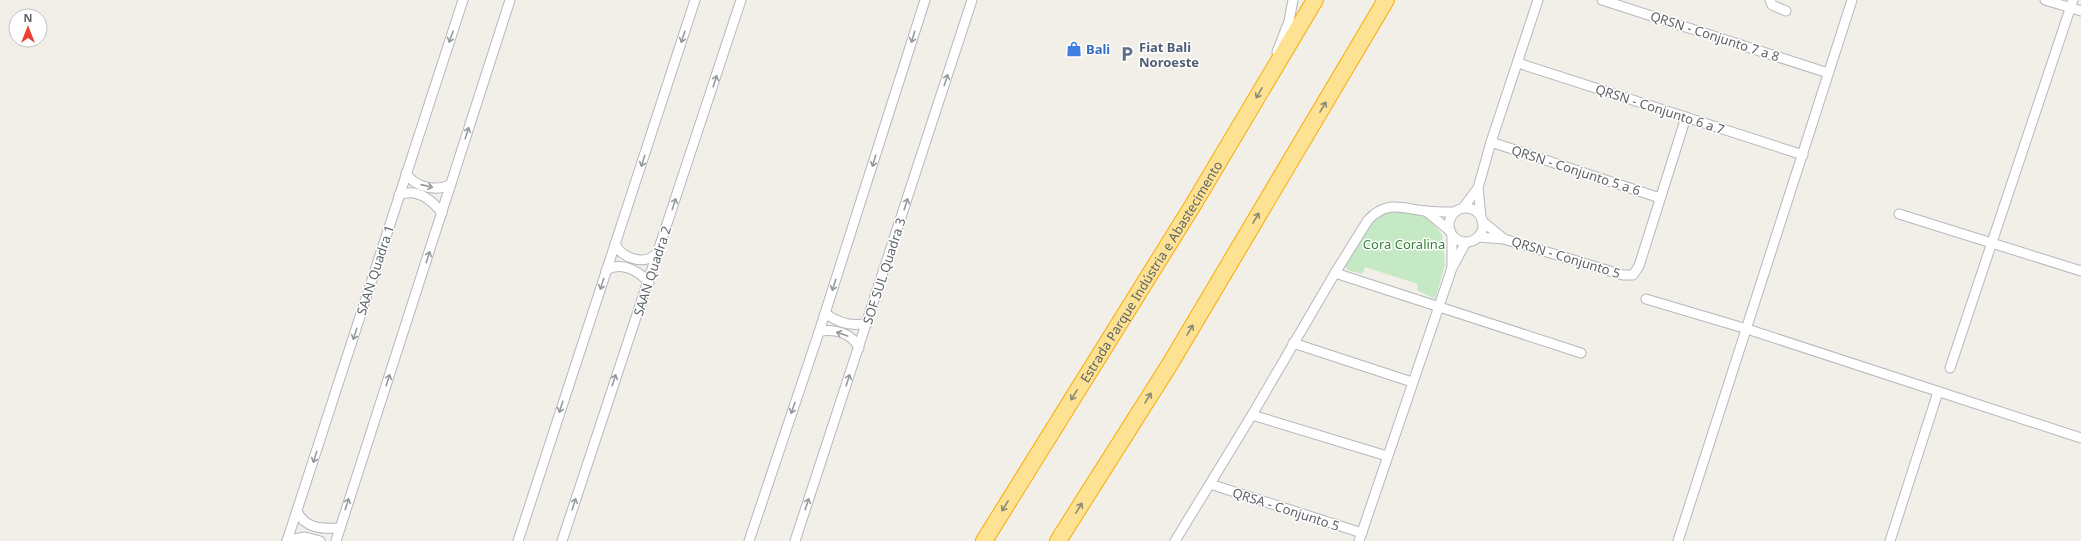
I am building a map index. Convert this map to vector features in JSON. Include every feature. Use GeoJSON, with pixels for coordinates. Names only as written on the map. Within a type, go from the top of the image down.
{"type":"FeatureCollection","features":[{"type":"Feature","properties":{"kind":"highway","name":"Estrada Parque Indústria e Abastecimento"},"geometry":{"type":"LineString","coordinates":[[984,541],[1193,205],[1315,0]]}},
{"type":"Feature","properties":{"kind":"highway"},"geometry":{"type":"LineString","coordinates":[[1058,541],[1170,364],[1386,0]]}},
{"type":"Feature","properties":{"kind":"street","name":"SAAN Quadra 1"},"geometry":{"type":"LineString","coordinates":[[287,540],[463,0]]}},
{"type":"Feature","properties":{"kind":"street"},"geometry":{"type":"LineString","coordinates":[[336,541],[510,0]]}},
{"type":"Feature","properties":{"kind":"street"},"geometry":{"type":"LineString","coordinates":[[518,541],[695,0]]}},
{"type":"Feature","properties":{"kind":"street","name":"SAAN Quadra 2"},"geometry":{"type":"LineString","coordinates":[[562,541],[619,366],[649,283],[657,253],[741,0]]}},
{"type":"Feature","properties":{"kind":"street"},"geometry":{"type":"LineString","coordinates":[[749,541],[819,332],[925,0]]}},
{"type":"Feature","properties":{"kind":"street"},"geometry":{"type":"LineString","coordinates":[[1269,75],[1289,21],[1293,0]]}},
{"type":"Feature","properties":{"kind":"street"},"geometry":{"type":"LineString","coordinates":[[1426,211],[1458,241],[1466,242],[1478,237],[1482,230],[1478,188],[1491,142],[1538,0]]}},
{"type":"Feature","properties":{"kind":"street","name":"QRSN - Conjunto 7 a 8"},"geometry":{"type":"LineString","coordinates":[[1602,0],[1828,73]]}},
{"type":"Feature","properties":{"kind":"street"},"geometry":{"type":"LineString","coordinates":[[1770,0],[1772,5],[1786,10]]}},
{"type":"Feature","properties":{"kind":"street"},"geometry":{"type":"LineString","coordinates":[[1678,541],[1852,0]]}},
{"type":"Feature","properties":{"kind":"street"},"geometry":{"type":"LineString","coordinates":[[2045,0],[2072,4],[2081,11]]}},
{"type":"Feature","properties":{"kind":"street","name":"SOF SUL Quadra 3"},"geometry":{"type":"LineString","coordinates":[[795,541],[859,348],[969,3]]}},
{"type":"Feature","properties":{"kind":"street"},"geometry":{"type":"LineString","coordinates":[[1950,368],[2072,4]]}},
{"type":"Feature","properties":{"kind":"street","name":"QRSN - Conjunto 6 a 7"},"geometry":{"type":"LineString","coordinates":[[1518,63],[1803,155]]}},
{"type":"Feature","properties":{"kind":"street"},"geometry":{"type":"LineString","coordinates":[[1660,198],[1686,117]]}},
{"type":"Feature","properties":{"kind":"street","name":"QRSN - Conjunto 5 a 6"},"geometry":{"type":"LineString","coordinates":[[1491,142],[1660,198]]}},
{"type":"Feature","properties":{"kind":"street"},"geometry":{"type":"LineString","coordinates":[[406,173],[416,183],[428,187],[444,188],[451,184]]}},
{"type":"Feature","properties":{"kind":"street"},"geometry":{"type":"LineString","coordinates":[[1452,268],[1449,221],[1478,188]]}},
{"type":"Feature","properties":{"kind":"street"},"geometry":{"type":"LineString","coordinates":[[399,195],[407,192],[427,198],[434,202],[442,212]]}},
{"type":"Feature","properties":{"kind":"street","name":"QRSN - Conjunto 5"},"geometry":{"type":"LineString","coordinates":[[1478,237],[1504,239],[1628,276],[1633,274],[1639,266],[1660,198]]}},
{"type":"Feature","properties":{"kind":"street"},"geometry":{"type":"LineString","coordinates":[[1175,541],[1252,416],[1335,273],[1364,226],[1374,213],[1388,207],[1398,206],[1426,211],[1473,210],[1481,219]]}},
{"type":"Feature","properties":{"kind":"street"},"geometry":{"type":"LineString","coordinates":[[1899,214],[2081,271]]}},
{"type":"Feature","properties":{"kind":"street","name":"QRSN - Conjunto 5"},"geometry":{"type":"LineString","coordinates":[[1481,219],[1504,239]]}},
{"type":"Feature","properties":{"kind":"street"},"geometry":{"type":"LineString","coordinates":[[1360,537],[1452,268],[1466,242]]}},
{"type":"Feature","properties":{"kind":"street"},"geometry":{"type":"LineString","coordinates":[[615,244],[619,252],[627,256],[643,260],[652,259],[657,253]]}},
{"type":"Feature","properties":{"kind":"street"},"geometry":{"type":"LineString","coordinates":[[606,270],[613,266],[630,268],[641,273],[649,283]]}},
{"type":"Feature","properties":{"kind":"street"},"geometry":{"type":"LineString","coordinates":[[1335,273],[1581,353]]}},
{"type":"Feature","properties":{"kind":"street"},"geometry":{"type":"LineString","coordinates":[[1646,299],[1747,329],[2081,438]]}},
{"type":"Feature","properties":{"kind":"street"},"geometry":{"type":"LineString","coordinates":[[825,313],[833,319],[851,325],[858,326],[867,323]]}},
{"type":"Feature","properties":{"kind":"street"},"geometry":{"type":"LineString","coordinates":[[819,332],[827,330],[845,334],[852,338],[859,348]]}},
{"type":"Feature","properties":{"kind":"street"},"geometry":{"type":"LineString","coordinates":[[1294,343],[1412,382]]}},
{"type":"Feature","properties":{"kind":"street"},"geometry":{"type":"LineString","coordinates":[[1890,541],[1938,392]]}},
{"type":"Feature","properties":{"kind":"street"},"geometry":{"type":"LineString","coordinates":[[1252,416],[1388,456]]}},
{"type":"Feature","properties":{"kind":"street","name":"QRSA - Conjunto 5"},"geometry":{"type":"LineString","coordinates":[[1210,484],[1360,537]]}},
{"type":"Feature","properties":{"kind":"street"},"geometry":{"type":"LineString","coordinates":[[297,511],[304,521],[315,528],[340,528]]}},
{"type":"Feature","properties":{"kind":"street"},"geometry":{"type":"LineString","coordinates":[[287,540],[305,537],[320,541]]}},
{"type":"Feature","properties":{"kind":"green space","name":"Cora Coralina"},"geometry":{"type":"Polygon","coordinates":[[[1393,209],[1419,212],[1427,216],[1442,235],[1445,265],[1435,299],[1417,290],[1418,284],[1365,267],[1362,274],[1348,270],[1345,266],[1370,223],[1384,213],[1393,209]]]}},
{"type":"Feature","properties":{"kind":"place","name":"Bali"},"geometry":{"type":"Point","coordinates":[1074,49]}},
{"type":"Feature","properties":{"kind":"place","name":"Fiat Bali Noroeste"},"geometry":{"type":"Point","coordinates":[1127,54]}}]}
